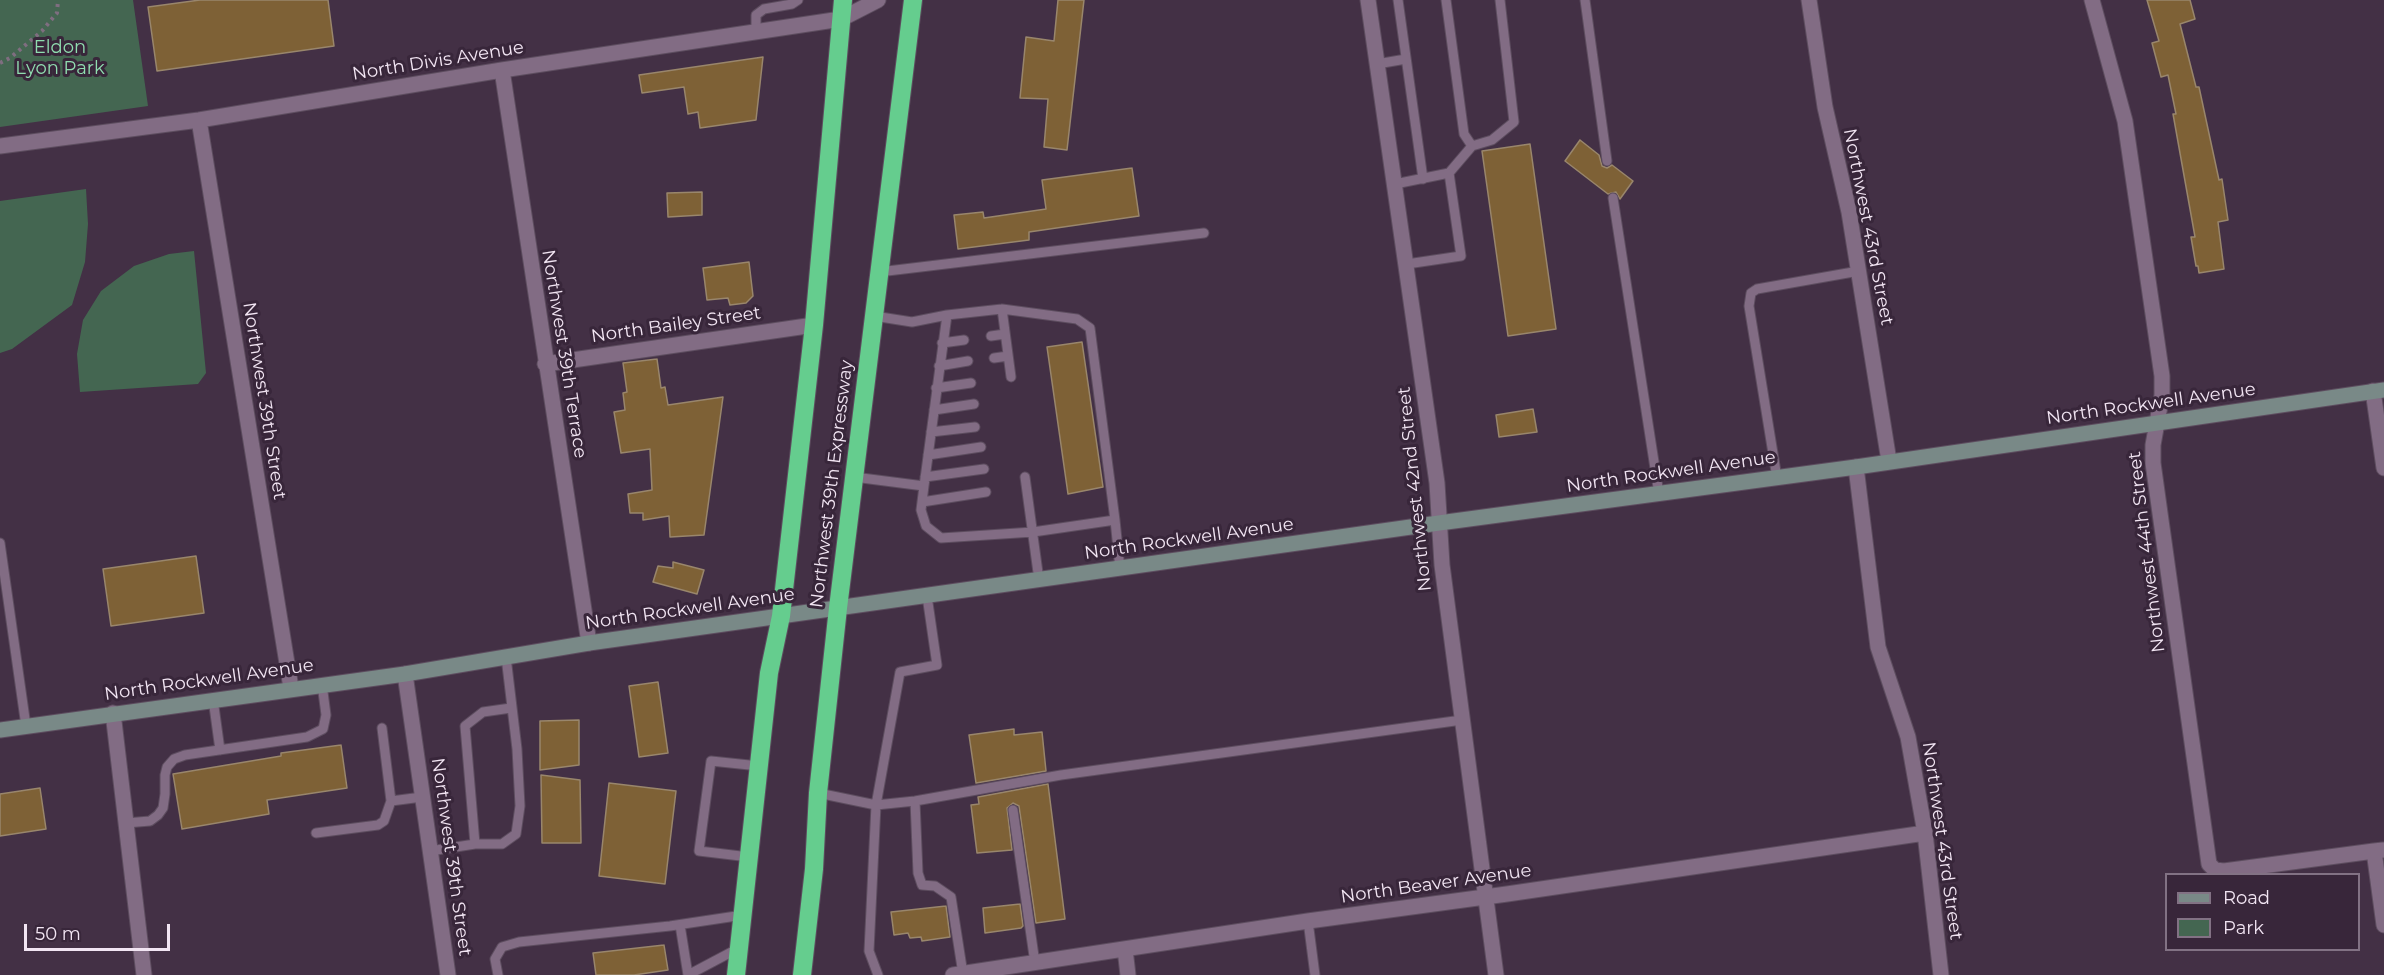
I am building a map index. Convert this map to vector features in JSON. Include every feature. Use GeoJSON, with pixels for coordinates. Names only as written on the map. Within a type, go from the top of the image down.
{"type":"FeatureCollection","features":[{"type":"Feature","properties":{"kind":"highway","name":"Northwest 39th Expressway"},"geometry":{"type":"LineString","coordinates":[[736,975],[769,673],[781,616],[813,325],[843,0]]}},
{"type":"Feature","properties":{"kind":"highway","name":"Northwest 39th Expressway"},"geometry":{"type":"LineString","coordinates":[[802,975],[814,869],[818,793],[838,608],[913,0]]}},
{"type":"Feature","properties":{"kind":"main road","name":"North Rockwell Avenue"},"geometry":{"type":"LineString","coordinates":[[0,730],[405,674],[589,643],[1439,523],[1856,467],[2379,391]]}},
{"type":"Feature","properties":{"kind":"street","name":"North Divis Avenue"},"geometry":{"type":"LineString","coordinates":[[0,146],[199,120],[502,70],[841,19],[878,0]]}},
{"type":"Feature","properties":{"kind":"street","name":"Northwest 42nd Street"},"geometry":{"type":"LineString","coordinates":[[1368,0],[1437,483],[1442,566],[1496,975]]}},
{"type":"Feature","properties":{"kind":"street","name":"Northwest 43rd Street"},"geometry":{"type":"LineString","coordinates":[[1809,0],[1825,107],[1849,212],[1889,462]]}},
{"type":"Feature","properties":{"kind":"street","name":"Northwest 44th Street"},"geometry":{"type":"LineString","coordinates":[[2092,0],[2125,121],[2163,376],[2153,445],[2153,463],[2209,864],[2215,870],[2237,870],[2379,850]]}},
{"type":"Feature","properties":{"kind":"street","name":"Northwest 39th Terrace"},"geometry":{"type":"LineString","coordinates":[[502,70],[589,643]]}},
{"type":"Feature","properties":{"kind":"street","name":"Northwest 39th Street"},"geometry":{"type":"LineString","coordinates":[[199,120],[291,688]]}},
{"type":"Feature","properties":{"kind":"street","name":"North Bailey Street"},"geometry":{"type":"LineString","coordinates":[[545,364],[813,325]]}},
{"type":"Feature","properties":{"kind":"street"},"geometry":{"type":"LineString","coordinates":[[2379,391],[2384,468]]}},
{"type":"Feature","properties":{"kind":"street","name":"Northwest 43rd Street"},"geometry":{"type":"LineString","coordinates":[[1856,467],[1878,648],[1908,737],[1925,833],[1941,975]]}},
{"type":"Feature","properties":{"kind":"street","name":"Northwest 39th Street"},"geometry":{"type":"LineString","coordinates":[[405,674],[448,975]]}},
{"type":"Feature","properties":{"kind":"street"},"geometry":{"type":"LineString","coordinates":[[113,713],[144,975]]}},
{"type":"Feature","properties":{"kind":"street","name":"North Beaver Avenue"},"geometry":{"type":"LineString","coordinates":[[958,974],[1308,921],[1925,833]]}},
{"type":"Feature","properties":{"kind":"street"},"geometry":{"type":"LineString","coordinates":[[2379,850],[2384,925]]}},
{"type":"Feature","properties":{"kind":"street"},"geometry":{"type":"LineString","coordinates":[[1125,949],[1128,975]]}},
{"type":"Feature","properties":{"kind":"lane"},"geometry":{"type":"LineString","coordinates":[[756,32],[756,15],[764,9],[792,4],[798,0]]}},
{"type":"Feature","properties":{"kind":"lane"},"geometry":{"type":"LineString","coordinates":[[1398,0],[1423,179]]}},
{"type":"Feature","properties":{"kind":"lane"},"geometry":{"type":"LineString","coordinates":[[1446,0],[1464,134],[1472,146]]}},
{"type":"Feature","properties":{"kind":"lane"},"geometry":{"type":"LineString","coordinates":[[1395,184],[1449,173],[1472,146],[1492,140],[1514,122],[1500,0]]}},
{"type":"Feature","properties":{"kind":"lane"},"geometry":{"type":"LineString","coordinates":[[1585,0],[1607,161]]}},
{"type":"Feature","properties":{"kind":"lane"},"geometry":{"type":"LineString","coordinates":[[1377,64],[1406,60]]}},
{"type":"Feature","properties":{"kind":"lane"},"geometry":{"type":"LineString","coordinates":[[1407,264],[1461,256],[1449,173]]}},
{"type":"Feature","properties":{"kind":"lane"},"geometry":{"type":"LineString","coordinates":[[1613,198],[1659,494]]}},
{"type":"Feature","properties":{"kind":"lane"},"geometry":{"type":"LineString","coordinates":[[879,272],[1204,233]]}},
{"type":"Feature","properties":{"kind":"lane"},"geometry":{"type":"LineString","coordinates":[[1776,478],[1749,306],[1752,293],[1757,289],[1859,271]]}},
{"type":"Feature","properties":{"kind":"lane"},"geometry":{"type":"LineString","coordinates":[[874,316],[912,322],[947,315],[1002,309],[1077,319],[1090,328],[1120,569]]}},
{"type":"Feature","properties":{"kind":"lane"},"geometry":{"type":"LineString","coordinates":[[1002,309],[1011,377]]}},
{"type":"Feature","properties":{"kind":"lane"},"geometry":{"type":"LineString","coordinates":[[947,315],[921,510],[926,526],[941,538],[1033,532],[1115,520]]}},
{"type":"Feature","properties":{"kind":"lane"},"geometry":{"type":"LineString","coordinates":[[991,336],[1005,334]]}},
{"type":"Feature","properties":{"kind":"lane"},"geometry":{"type":"LineString","coordinates":[[942,343],[964,340]]}},
{"type":"Feature","properties":{"kind":"lane"},"geometry":{"type":"LineString","coordinates":[[994,358],[1008,356]]}},
{"type":"Feature","properties":{"kind":"lane"},"geometry":{"type":"LineString","coordinates":[[939,366],[968,362]]}},
{"type":"Feature","properties":{"kind":"lane"},"geometry":{"type":"LineString","coordinates":[[936,387],[971,383]]}},
{"type":"Feature","properties":{"kind":"lane"},"geometry":{"type":"LineString","coordinates":[[934,410],[974,404]]}},
{"type":"Feature","properties":{"kind":"lane"},"geometry":{"type":"LineString","coordinates":[[931,432],[975,426]]}},
{"type":"Feature","properties":{"kind":"lane"},"geometry":{"type":"LineString","coordinates":[[928,454],[981,447]]}},
{"type":"Feature","properties":{"kind":"lane"},"geometry":{"type":"LineString","coordinates":[[854,477],[924,482],[984,469]]}},
{"type":"Feature","properties":{"kind":"lane"},"geometry":{"type":"LineString","coordinates":[[1023,483],[1033,532],[1039,580]]}},
{"type":"Feature","properties":{"kind":"lane"},"geometry":{"type":"LineString","coordinates":[[922,502],[986,492]]}},
{"type":"Feature","properties":{"kind":"lane"},"geometry":{"type":"LineString","coordinates":[[0,543],[3,584],[26,726]]}},
{"type":"Feature","properties":{"kind":"lane"},"geometry":{"type":"LineString","coordinates":[[878,975],[869,951],[876,806],[900,672],[937,665],[927,596]]}},
{"type":"Feature","properties":{"kind":"lane"},"geometry":{"type":"LineString","coordinates":[[430,851],[475,844],[502,844],[516,834],[520,806],[506,657]]}},
{"type":"Feature","properties":{"kind":"lane"},"geometry":{"type":"LineString","coordinates":[[126,823],[150,821],[158,815],[163,808],[167,767],[174,759],[185,754],[307,737],[323,729],[326,715],[322,684]]}},
{"type":"Feature","properties":{"kind":"lane"},"geometry":{"type":"LineString","coordinates":[[213,699],[220,750]]}},
{"type":"Feature","properties":{"kind":"lane"},"geometry":{"type":"LineString","coordinates":[[475,844],[465,726],[483,712],[511,708]]}},
{"type":"Feature","properties":{"kind":"lane"},"geometry":{"type":"LineString","coordinates":[[818,793],[876,806],[1061,775],[1462,720]]}},
{"type":"Feature","properties":{"kind":"lane"},"geometry":{"type":"LineString","coordinates":[[316,833],[378,825],[384,821],[391,801],[382,728]]}},
{"type":"Feature","properties":{"kind":"lane"},"geometry":{"type":"LineString","coordinates":[[749,857],[699,851],[711,761],[759,766]]}},
{"type":"Feature","properties":{"kind":"lane"},"geometry":{"type":"LineString","coordinates":[[391,801],[423,797]]}},
{"type":"Feature","properties":{"kind":"lane"},"geometry":{"type":"LineString","coordinates":[[915,801],[918,873],[922,885],[935,886],[951,897],[958,974]]}},
{"type":"Feature","properties":{"kind":"lane"},"geometry":{"type":"LineString","coordinates":[[1013,810],[1035,963]]}},
{"type":"Feature","properties":{"kind":"lane"},"geometry":{"type":"LineString","coordinates":[[498,975],[495,959],[502,947],[510,944],[680,925],[742,915]]}},
{"type":"Feature","properties":{"kind":"lane"},"geometry":{"type":"LineString","coordinates":[[1308,921],[1315,975]]}},
{"type":"Feature","properties":{"kind":"lane"},"geometry":{"type":"LineString","coordinates":[[680,925],[688,975],[739,948]]}},
{"type":"Feature","properties":{"kind":"path"},"geometry":{"type":"LineString","coordinates":[[0,63],[10,58],[42,31],[57,13],[58,0]]}},
{"type":"Feature","properties":{"kind":"green space","name":"Eldon Lyon Park"},"geometry":{"type":"Polygon","coordinates":[[[0,0],[133,0],[148,106],[0,127],[0,0]]]}},
{"type":"Feature","properties":{"kind":"green space"},"geometry":{"type":"Polygon","coordinates":[[[86,189],[88,224],[85,262],[72,305],[12,349],[0,353],[0,201],[86,189]]]}},
{"type":"Feature","properties":{"kind":"green space"},"geometry":{"type":"Polygon","coordinates":[[[194,251],[206,373],[198,384],[80,392],[77,354],[83,320],[101,291],[134,266],[169,254],[194,251]]]}},
{"type":"Feature","properties":{"kind":"building"},"geometry":{"type":"Polygon","coordinates":[[[200,0],[328,0],[334,46],[157,71],[148,7],[200,0]]]}},
{"type":"Feature","properties":{"kind":"building"},"geometry":{"type":"Polygon","coordinates":[[[1058,0],[1084,0],[1067,150],[1044,147],[1048,99],[1020,98],[1026,37],[1054,41],[1058,0]]]}},
{"type":"Feature","properties":{"kind":"building"},"geometry":{"type":"Polygon","coordinates":[[[2147,0],[2190,0],[2195,19],[2180,24],[2196,87],[2199,87],[2219,180],[2222,179],[2228,220],[2218,222],[2224,269],[2199,273],[2198,266],[2196,266],[2191,237],[2195,237],[2173,114],[2176,114],[2168,75],[2161,77],[2152,43],[2159,41],[2147,0]]]}},
{"type":"Feature","properties":{"kind":"building"},"geometry":{"type":"Polygon","coordinates":[[[763,57],[756,120],[700,128],[698,112],[688,114],[684,87],[642,93],[639,75],[763,57]]]}},
{"type":"Feature","properties":{"kind":"building"},"geometry":{"type":"Polygon","coordinates":[[[1580,140],[1599,155],[1602,166],[1607,168],[1612,165],[1633,181],[1620,199],[1616,192],[1608,194],[1565,161],[1580,140]]]}},
{"type":"Feature","properties":{"kind":"building"},"geometry":{"type":"Polygon","coordinates":[[[1530,144],[1556,329],[1508,336],[1482,151],[1530,144]]]}},
{"type":"Feature","properties":{"kind":"building"},"geometry":{"type":"Polygon","coordinates":[[[1132,168],[1139,216],[1029,232],[1029,240],[958,249],[954,215],[983,212],[984,218],[1046,209],[1042,180],[1132,168]]]}},
{"type":"Feature","properties":{"kind":"building"},"geometry":{"type":"Polygon","coordinates":[[[702,192],[702,215],[668,217],[667,193],[702,192]]]}},
{"type":"Feature","properties":{"kind":"building"},"geometry":{"type":"Polygon","coordinates":[[[749,262],[753,296],[746,303],[730,305],[728,298],[707,300],[703,268],[749,262]]]}},
{"type":"Feature","properties":{"kind":"building"},"geometry":{"type":"Polygon","coordinates":[[[1082,342],[1103,487],[1068,494],[1047,347],[1082,342]]]}},
{"type":"Feature","properties":{"kind":"building"},"geometry":{"type":"Polygon","coordinates":[[[657,359],[661,388],[665,387],[668,405],[723,397],[704,535],[670,537],[669,516],[643,520],[643,513],[630,513],[628,494],[652,490],[650,449],[621,453],[614,412],[625,410],[623,393],[627,392],[623,363],[657,359]]]}},
{"type":"Feature","properties":{"kind":"building"},"geometry":{"type":"Polygon","coordinates":[[[1533,409],[1537,432],[1499,437],[1496,415],[1533,409]]]}},
{"type":"Feature","properties":{"kind":"building"},"geometry":{"type":"Polygon","coordinates":[[[196,556],[204,613],[111,626],[103,569],[196,556]]]}},
{"type":"Feature","properties":{"kind":"building"},"geometry":{"type":"Polygon","coordinates":[[[673,562],[704,570],[697,594],[653,582],[658,566],[673,568],[673,562]]]}},
{"type":"Feature","properties":{"kind":"building"},"geometry":{"type":"Polygon","coordinates":[[[658,682],[668,753],[639,757],[629,686],[658,682]]]}},
{"type":"Feature","properties":{"kind":"building"},"geometry":{"type":"Polygon","coordinates":[[[579,720],[579,765],[540,770],[540,721],[579,720]]]}},
{"type":"Feature","properties":{"kind":"building"},"geometry":{"type":"Polygon","coordinates":[[[1014,729],[1014,735],[1042,732],[1046,771],[976,783],[969,735],[1014,729]]]}},
{"type":"Feature","properties":{"kind":"building"},"geometry":{"type":"Polygon","coordinates":[[[341,745],[347,788],[267,800],[269,814],[182,829],[173,774],[281,756],[281,753],[341,745]]]}},
{"type":"Feature","properties":{"kind":"building"},"geometry":{"type":"Polygon","coordinates":[[[541,775],[580,780],[581,843],[542,843],[541,775]]]}},
{"type":"Feature","properties":{"kind":"building"},"geometry":{"type":"Polygon","coordinates":[[[609,783],[676,791],[665,884],[599,876],[609,783]]]}},
{"type":"Feature","properties":{"kind":"building"},"geometry":{"type":"Polygon","coordinates":[[[1048,784],[1065,919],[1036,923],[1019,806],[1013,803],[1007,808],[1012,850],[977,853],[971,805],[979,804],[978,797],[1048,784]]]}},
{"type":"Feature","properties":{"kind":"building"},"geometry":{"type":"Polygon","coordinates":[[[40,788],[46,829],[0,836],[0,794],[40,788]]]}},
{"type":"Feature","properties":{"kind":"building"},"geometry":{"type":"Polygon","coordinates":[[[1020,904],[1023,926],[1021,928],[985,933],[983,908],[1020,904]]]}},
{"type":"Feature","properties":{"kind":"building"},"geometry":{"type":"Polygon","coordinates":[[[946,906],[950,937],[922,941],[921,937],[910,938],[908,933],[894,935],[891,912],[946,906]]]}},
{"type":"Feature","properties":{"kind":"building"},"geometry":{"type":"Polygon","coordinates":[[[664,945],[668,970],[634,975],[596,975],[593,953],[664,945]]]}}]}
